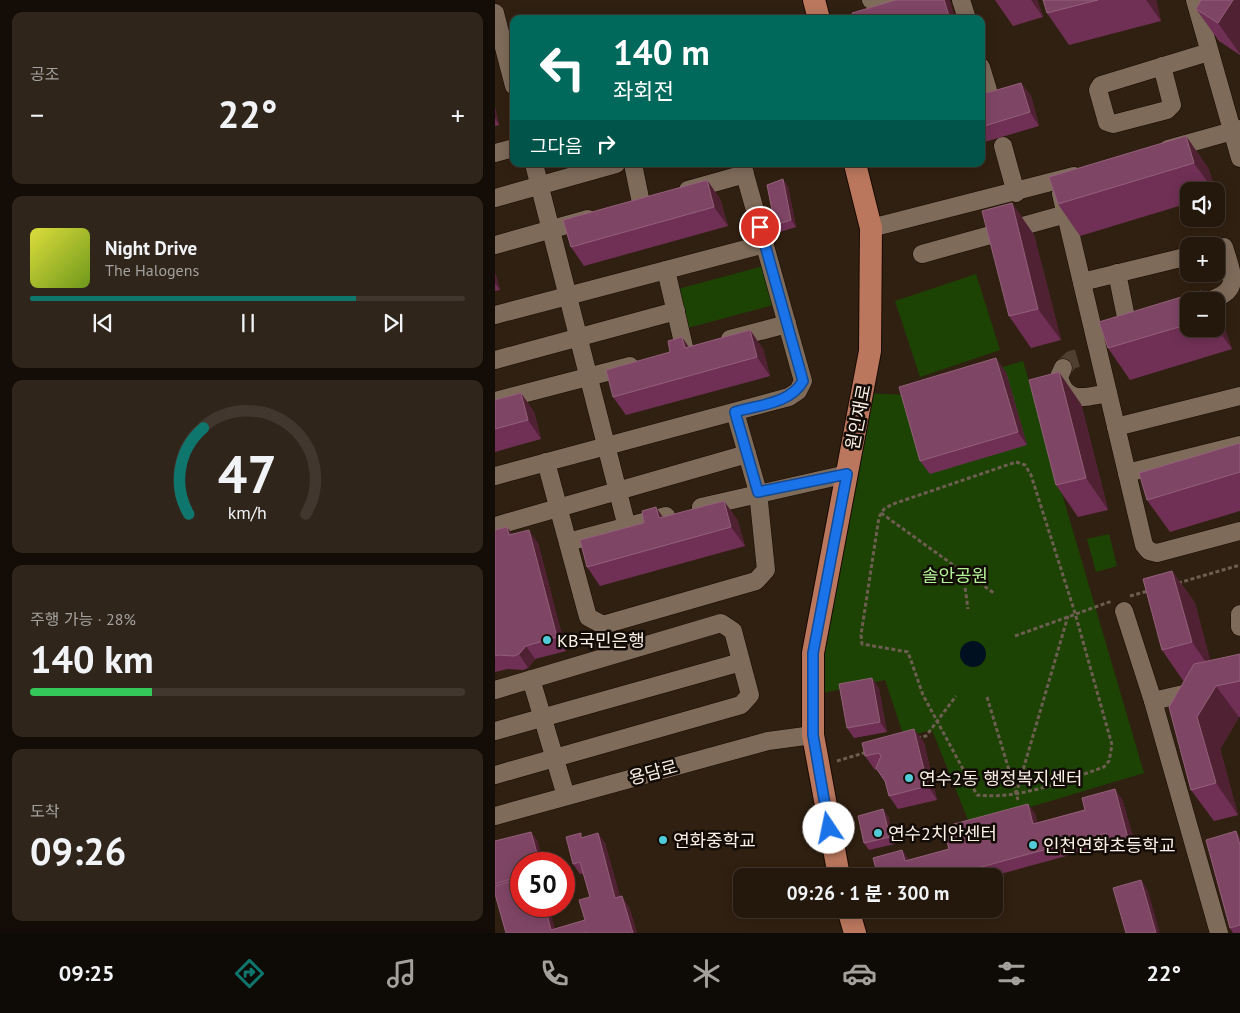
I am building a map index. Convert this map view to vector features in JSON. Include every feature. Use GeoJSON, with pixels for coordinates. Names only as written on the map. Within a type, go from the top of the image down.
{"type":"FeatureCollection","features":[{"type":"Feature","properties":{"kind":"main road"},"geometry":{"type":"LineString","coordinates":[[814,0],[818,15]]}},
{"type":"Feature","properties":{"kind":"main road","name":"원인재로"},"geometry":{"type":"LineString","coordinates":[[837,868],[813,735],[813,653],[870,351],[871,228],[856,167]]}},
{"type":"Feature","properties":{"kind":"main road"},"geometry":{"type":"LineString","coordinates":[[851,918],[855,933]]}},
{"type":"Feature","properties":{"kind":"street"},"geometry":{"type":"LineString","coordinates":[[871,0],[879,4],[893,0]]}},
{"type":"Feature","properties":{"kind":"street"},"geometry":{"type":"LineString","coordinates":[[961,0],[966,15]]}},
{"type":"Feature","properties":{"kind":"street"},"geometry":{"type":"LineString","coordinates":[[1195,0],[1209,52],[1236,130],[1240,158]]}},
{"type":"Feature","properties":{"kind":"street"},"geometry":{"type":"LineString","coordinates":[[495,12],[510,70]]}},
{"type":"Feature","properties":{"kind":"street"},"geometry":{"type":"LineString","coordinates":[[1162,66],[1209,52]]}},
{"type":"Feature","properties":{"kind":"street"},"geometry":{"type":"LineString","coordinates":[[985,80],[988,90]]}},
{"type":"Feature","properties":{"kind":"street"},"geometry":{"type":"LineString","coordinates":[[1150,155],[1236,130]]}},
{"type":"Feature","properties":{"kind":"street"},"geometry":{"type":"LineString","coordinates":[[1003,146],[1016,193]]}},
{"type":"Feature","properties":{"kind":"street"},"geometry":{"type":"LineString","coordinates":[[495,153],[510,149]]}},
{"type":"Feature","properties":{"kind":"street"},"geometry":{"type":"LineString","coordinates":[[535,167],[627,527]]}},
{"type":"Feature","properties":{"kind":"street"},"geometry":{"type":"LineString","coordinates":[[495,198],[606,167]]}},
{"type":"Feature","properties":{"kind":"street"},"geometry":{"type":"LineString","coordinates":[[634,167],[641,204]]}},
{"type":"Feature","properties":{"kind":"street"},"geometry":{"type":"LineString","coordinates":[[495,476],[789,397],[798,391],[803,381],[744,169],[665,197],[623,209]]}},
{"type":"Feature","properties":{"kind":"street"},"geometry":{"type":"LineString","coordinates":[[871,228],[1016,193],[1095,170]]}},
{"type":"Feature","properties":{"kind":"street"},"geometry":{"type":"LineString","coordinates":[[1058,181],[1144,545],[1149,551],[1157,553],[1240,531]]}},
{"type":"Feature","properties":{"kind":"street"},"geometry":{"type":"LineString","coordinates":[[495,245],[605,214]]}},
{"type":"Feature","properties":{"kind":"street"},"geometry":{"type":"LineString","coordinates":[[921,254],[1066,214]]}},
{"type":"Feature","properties":{"kind":"street"},"geometry":{"type":"LineString","coordinates":[[495,315],[765,244]]}},
{"type":"Feature","properties":{"kind":"street"},"geometry":{"type":"LineString","coordinates":[[1225,296],[1232,291],[1235,283],[1227,246]]}},
{"type":"Feature","properties":{"kind":"street"},"geometry":{"type":"LineString","coordinates":[[1081,282],[1180,258]]}},
{"type":"Feature","properties":{"kind":"street"},"geometry":{"type":"LineString","coordinates":[[666,270],[685,351]]}},
{"type":"Feature","properties":{"kind":"street"},"geometry":{"type":"LineString","coordinates":[[1117,273],[1127,322]]}},
{"type":"Feature","properties":{"kind":"street"},"geometry":{"type":"LineString","coordinates":[[495,360],[676,311]]}},
{"type":"Feature","properties":{"kind":"street"},"geometry":{"type":"LineString","coordinates":[[1093,331],[1145,318]]}},
{"type":"Feature","properties":{"kind":"street"},"geometry":{"type":"LineString","coordinates":[[665,356],[787,324]]}},
{"type":"Feature","properties":{"kind":"street"},"geometry":{"type":"LineString","coordinates":[[495,401],[646,361]]}},
{"type":"Feature","properties":{"kind":"street"},"geometry":{"type":"LineString","coordinates":[[1063,368],[1059,377],[1061,387],[1070,395],[1080,398],[1108,393]]}},
{"type":"Feature","properties":{"kind":"street"},"geometry":{"type":"LineString","coordinates":[[1116,427],[1240,396]]}},
{"type":"Feature","properties":{"kind":"street"},"geometry":{"type":"LineString","coordinates":[[546,462],[589,617],[603,625],[756,581],[766,570],[758,492],[735,412]]}},
{"type":"Feature","properties":{"kind":"street"},"geometry":{"type":"LineString","coordinates":[[1127,473],[1240,445]]}},
{"type":"Feature","properties":{"kind":"street"},"geometry":{"type":"LineString","coordinates":[[495,526],[747,454]]}},
{"type":"Feature","properties":{"kind":"street"},"geometry":{"type":"LineString","coordinates":[[568,542],[758,492],[847,474]]}},
{"type":"Feature","properties":{"kind":"street"},"geometry":{"type":"LineString","coordinates":[[1121,603],[1153,701],[1219,933]]}},
{"type":"Feature","properties":{"kind":"street"},"geometry":{"type":"LineString","coordinates":[[1240,614],[1240,627]]}},
{"type":"Feature","properties":{"kind":"street"},"geometry":{"type":"LineString","coordinates":[[495,690],[721,624],[733,631],[750,695],[741,705],[495,775]]}},
{"type":"Feature","properties":{"kind":"street"},"geometry":{"type":"LineString","coordinates":[[495,731],[741,662]]}},
{"type":"Feature","properties":{"kind":"street"},"geometry":{"type":"LineString","coordinates":[[531,680],[566,796]]}},
{"type":"Feature","properties":{"kind":"street"},"geometry":{"type":"LineString","coordinates":[[1153,701],[1240,681]]}},
{"type":"Feature","properties":{"kind":"street","name":"용담로"},"geometry":{"type":"LineString","coordinates":[[495,816],[768,741],[813,735]]}},
{"type":"Feature","properties":{"kind":"path"},"geometry":{"type":"LineString","coordinates":[[1016,462],[1025,465],[1031,475],[1075,613],[1111,745],[1109,761],[1104,767],[1016,794],[992,797],[977,795],[923,695],[908,652],[862,644],[861,635],[881,513],[893,504],[1016,462]]}},
{"type":"Feature","properties":{"kind":"path"},"geometry":{"type":"LineString","coordinates":[[881,513],[994,593]]}},
{"type":"Feature","properties":{"kind":"path"},"geometry":{"type":"LineString","coordinates":[[1173,584],[1240,565]]}},
{"type":"Feature","properties":{"kind":"path"},"geometry":{"type":"LineString","coordinates":[[963,572],[968,609]]}},
{"type":"Feature","properties":{"kind":"path"},"geometry":{"type":"LineString","coordinates":[[1015,636],[1075,613],[1121,603],[1153,589]]}},
{"type":"Feature","properties":{"kind":"path"},"geometry":{"type":"LineString","coordinates":[[1016,794],[1068,616]]}},
{"type":"Feature","properties":{"kind":"path"},"geometry":{"type":"LineString","coordinates":[[908,741],[926,736],[956,696]]}},
{"type":"Feature","properties":{"kind":"path"},"geometry":{"type":"LineString","coordinates":[[987,697],[1018,800]]}},
{"type":"Feature","properties":{"kind":"path"},"geometry":{"type":"LineString","coordinates":[[818,766],[872,751]]}},
{"type":"Feature","properties":{"kind":"green space"},"geometry":{"type":"Polygon","coordinates":[[[770,264],[781,303],[680,330],[671,291],[770,264]]]}},
{"type":"Feature","properties":{"kind":"green space"},"geometry":{"type":"Polygon","coordinates":[[[976,274],[1000,350],[920,377],[895,301],[976,274]]]}},
{"type":"Feature","properties":{"kind":"green space","name":"솔안공원"},"geometry":{"type":"Polygon","coordinates":[[[1023,361],[1144,773],[970,825],[932,730],[904,737],[885,680],[813,695],[862,393],[908,395],[1023,361]]]}},
{"type":"Feature","properties":{"kind":"green space"},"geometry":{"type":"Polygon","coordinates":[[[1109,534],[1117,566],[1096,572],[1087,539],[1109,534]]]}},
{"type":"Feature","properties":{"kind":"water"},"geometry":{"type":"Polygon","coordinates":[[[973,641],[982,645],[986,654],[982,663],[973,667],[964,663],[960,654],[964,645],[973,641]]]}},
{"type":"Feature","properties":{"kind":"building"},"geometry":{"type":"Polygon","coordinates":[[[896,0],[944,0],[949,15],[853,15],[852,13],[896,0]]]}},
{"type":"Feature","properties":{"kind":"building"},"geometry":{"type":"Polygon","coordinates":[[[1043,0],[1098,0],[1047,13],[1043,0]]]}},
{"type":"Feature","properties":{"kind":"building"},"geometry":{"type":"Polygon","coordinates":[[[1201,0],[1233,0],[1218,23],[1196,9],[1201,0]]]}},
{"type":"Feature","properties":{"kind":"building"},"geometry":{"type":"Polygon","coordinates":[[[1021,83],[1030,112],[985,126],[985,93],[1021,83]]]}},
{"type":"Feature","properties":{"kind":"building"},"geometry":{"type":"Polygon","coordinates":[[[1186,136],[1194,163],[1058,204],[1049,177],[1186,136]]]}},
{"type":"Feature","properties":{"kind":"building"},"geometry":{"type":"Polygon","coordinates":[[[783,179],[791,220],[775,225],[767,185],[783,179]]]}},
{"type":"Feature","properties":{"kind":"building"},"geometry":{"type":"Polygon","coordinates":[[[707,180],[714,207],[571,247],[563,220],[707,180]]]}},
{"type":"Feature","properties":{"kind":"building"},"geometry":{"type":"Polygon","coordinates":[[[1012,203],[1038,309],[1009,316],[982,211],[1012,203]]]}},
{"type":"Feature","properties":{"kind":"building"},"geometry":{"type":"Polygon","coordinates":[[[1180,297],[1180,327],[1108,348],[1099,322],[1180,297]]]}},
{"type":"Feature","properties":{"kind":"building"},"geometry":{"type":"Polygon","coordinates":[[[750,330],[757,357],[613,397],[606,370],[670,352],[668,341],[682,337],[685,348],[750,330]]]}},
{"type":"Feature","properties":{"kind":"building"},"geometry":{"type":"Polygon","coordinates":[[[996,358],[1018,432],[920,461],[899,387],[996,358]]]}},
{"type":"Feature","properties":{"kind":"building"},"geometry":{"type":"Polygon","coordinates":[[[1059,372],[1086,478],[1056,485],[1029,380],[1059,372]]]}},
{"type":"Feature","properties":{"kind":"building"},"geometry":{"type":"Polygon","coordinates":[[[521,393],[528,420],[495,429],[495,400],[521,393]]]}},
{"type":"Feature","properties":{"kind":"building"},"geometry":{"type":"Polygon","coordinates":[[[1240,443],[1240,472],[1147,500],[1139,473],[1240,443]]]}},
{"type":"Feature","properties":{"kind":"building"},"geometry":{"type":"Polygon","coordinates":[[[724,501],[731,527],[587,567],[580,540],[644,523],[642,511],[656,507],[659,518],[724,501]]]}},
{"type":"Feature","properties":{"kind":"building"},"geometry":{"type":"Polygon","coordinates":[[[507,527],[509,535],[529,530],[557,637],[526,646],[519,654],[514,656],[495,656],[495,530],[507,527]]]}},
{"type":"Feature","properties":{"kind":"building"},"geometry":{"type":"Polygon","coordinates":[[[1172,571],[1192,642],[1162,650],[1143,579],[1172,571]]]}},
{"type":"Feature","properties":{"kind":"building"},"geometry":{"type":"Polygon","coordinates":[[[1240,654],[1240,681],[1216,686],[1197,717],[1216,783],[1191,790],[1169,707],[1194,664],[1240,654]]]}},
{"type":"Feature","properties":{"kind":"building"},"geometry":{"type":"Polygon","coordinates":[[[872,678],[880,722],[847,728],[839,684],[872,678]]]}},
{"type":"Feature","properties":{"kind":"building","name":"연수2동 행정복지센터"},"geometry":{"type":"Polygon","coordinates":[[[914,729],[928,786],[889,796],[885,781],[876,768],[881,756],[879,753],[865,756],[862,743],[914,729]]]}},
{"type":"Feature","properties":{"kind":"building"},"geometry":{"type":"Polygon","coordinates":[[[1115,789],[1128,838],[1108,843],[1106,833],[977,868],[876,868],[873,858],[902,850],[905,861],[949,849],[943,827],[1028,804],[1033,824],[1085,810],[1082,798],[1115,789]]]}},
{"type":"Feature","properties":{"kind":"building","name":"연수2치안센터"},"geometry":{"type":"Polygon","coordinates":[[[883,809],[890,837],[864,843],[858,816],[883,809]]]}},
{"type":"Feature","properties":{"kind":"building"},"geometry":{"type":"Polygon","coordinates":[[[1236,831],[1240,845],[1240,925],[1230,928],[1206,840],[1236,831]]]}},
{"type":"Feature","properties":{"kind":"building"},"geometry":{"type":"Polygon","coordinates":[[[531,832],[537,852],[510,852],[510,879],[495,884],[495,841],[531,832]]]}},
{"type":"Feature","properties":{"kind":"building"},"geometry":{"type":"Polygon","coordinates":[[[581,833],[581,838],[598,833],[615,898],[622,896],[633,933],[506,933],[495,894],[495,886],[510,881],[510,917],[548,917],[551,930],[585,920],[579,900],[590,897],[580,862],[575,863],[575,852],[570,852],[566,837],[581,833]]]}},
{"type":"Feature","properties":{"kind":"building"},"geometry":{"type":"Polygon","coordinates":[[[1141,880],[1156,933],[1126,933],[1113,888],[1141,880]]]}},
{"type":"Feature","properties":{"kind":"tunnel"},"geometry":{"type":"LineString","coordinates":[[1063,368],[1071,360],[1078,358]]}},
{"type":"Feature","properties":{"kind":"place","name":"KB국민은행"},"geometry":{"type":"Point","coordinates":[547,640]}},
{"type":"Feature","properties":{"kind":"place","name":"연수2동 행정복지센터"},"geometry":{"type":"Point","coordinates":[909,778]}},
{"type":"Feature","properties":{"kind":"place","name":"연수2치안센터"},"geometry":{"type":"Point","coordinates":[878,833]}},
{"type":"Feature","properties":{"kind":"place","name":"연화중학교"},"geometry":{"type":"Point","coordinates":[663,840]}},
{"type":"Feature","properties":{"kind":"place","name":"인천연화초등학교"},"geometry":{"type":"Point","coordinates":[1033,845]}},
{"type":"Feature","properties":{"kind":"route"},"geometry":{"type":"LineString","coordinates":[[760,227],[803,381],[798,391],[789,397],[735,412],[758,492],[847,474],[813,653],[813,735],[829,828]]}}]}
